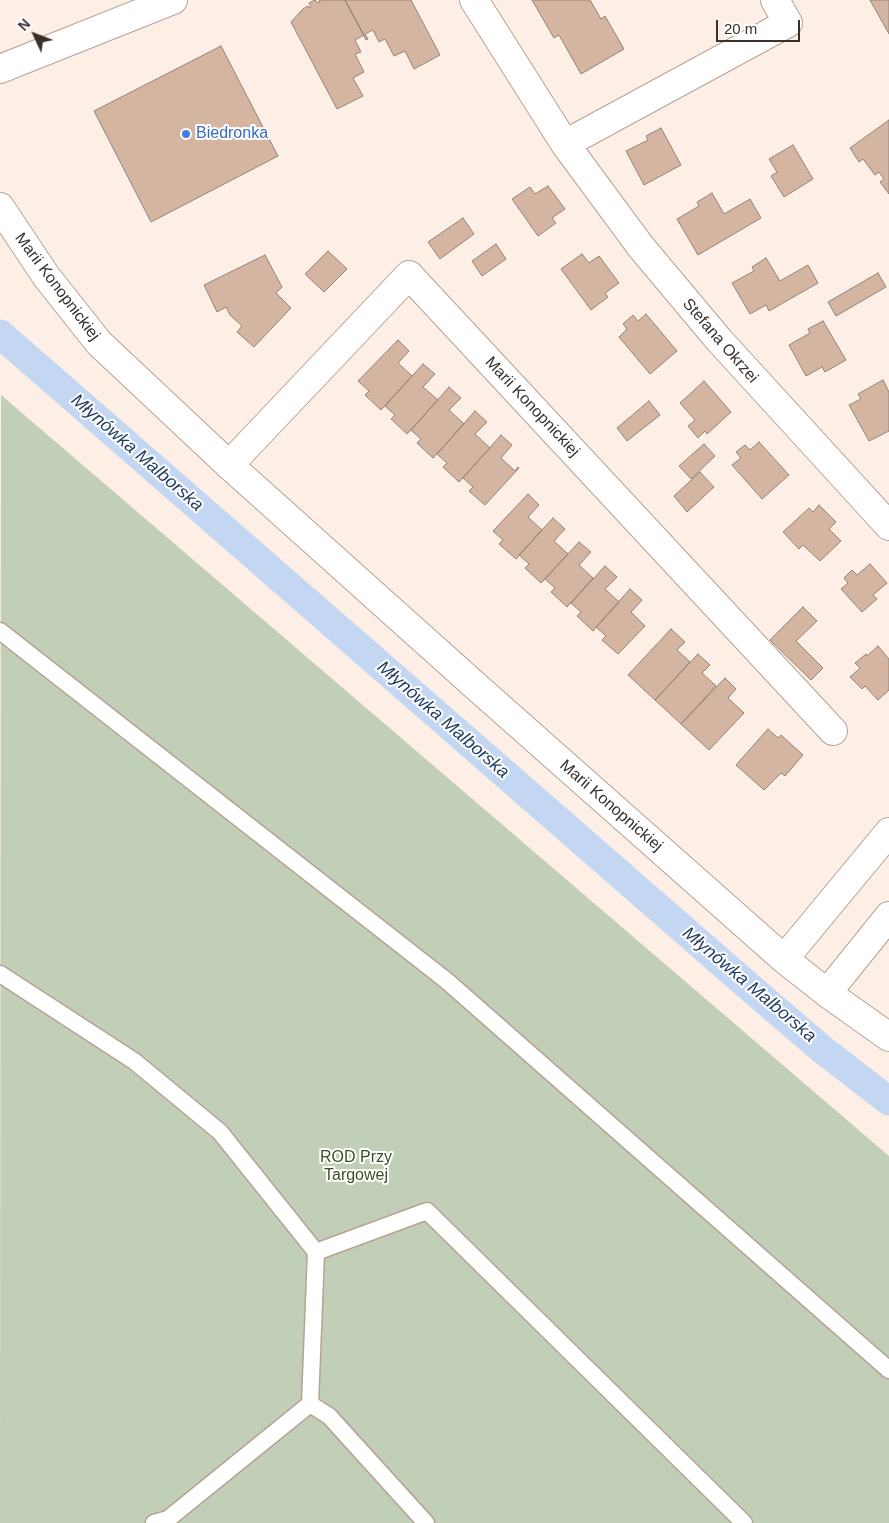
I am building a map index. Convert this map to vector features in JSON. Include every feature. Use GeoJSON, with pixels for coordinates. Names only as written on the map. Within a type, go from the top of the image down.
{"type":"FeatureCollection","features":[{"type":"Feature","properties":{"kind":"street"},"geometry":{"type":"LineString","coordinates":[[0,69],[173,0]]}},
{"type":"Feature","properties":{"kind":"street","name":"Stefana Okrzei"},"geometry":{"type":"LineString","coordinates":[[474,0],[565,144],[640,247],[681,297],[889,526]]}},
{"type":"Feature","properties":{"kind":"street"},"geometry":{"type":"LineString","coordinates":[[565,144],[788,22],[775,0]]}},
{"type":"Feature","properties":{"kind":"street","name":"Marii Konopnickiej"},"geometry":{"type":"LineString","coordinates":[[0,207],[46,276],[99,343],[230,465],[479,689],[784,959],[889,1038]]}},
{"type":"Feature","properties":{"kind":"street","name":"Marii Konopnickiej"},"geometry":{"type":"LineString","coordinates":[[230,465],[409,274],[832,731]]}},
{"type":"Feature","properties":{"kind":"street"},"geometry":{"type":"LineString","coordinates":[[784,959],[889,832]]}},
{"type":"Feature","properties":{"kind":"street"},"geometry":{"type":"LineString","coordinates":[[827,992],[889,916]]}},
{"type":"Feature","properties":{"kind":"lane"},"geometry":{"type":"LineString","coordinates":[[0,631],[447,981],[889,1370]]}},
{"type":"Feature","properties":{"kind":"lane"},"geometry":{"type":"LineString","coordinates":[[0,974],[134,1061],[220,1132],[316,1252],[310,1404],[164,1522]]}},
{"type":"Feature","properties":{"kind":"lane"},"geometry":{"type":"LineString","coordinates":[[316,1252],[427,1211],[744,1523]]}},
{"type":"Feature","properties":{"kind":"lane"},"geometry":{"type":"LineString","coordinates":[[310,1404],[329,1416],[426,1523]]}},
{"type":"Feature","properties":{"kind":"green space","name":"ROD Przy Targowej"},"geometry":{"type":"Polygon","coordinates":[[[1,395],[889,1156],[889,1523],[0,1523],[1,395]]]}},
{"type":"Feature","properties":{"kind":"building"},"geometry":{"type":"Polygon","coordinates":[[[315,0],[318,3],[320,2],[319,0],[345,0],[364,35],[355,40],[361,52],[355,54],[364,72],[353,78],[363,96],[337,109],[291,22],[303,9],[308,6],[309,8],[311,7],[309,3],[315,0]]]}},
{"type":"Feature","properties":{"kind":"building"},"geometry":{"type":"Polygon","coordinates":[[[345,0],[411,0],[440,55],[414,69],[405,51],[394,56],[385,39],[379,42],[373,30],[365,34],[368,39],[366,40],[345,0]]]}},
{"type":"Feature","properties":{"kind":"building"},"geometry":{"type":"Polygon","coordinates":[[[532,0],[590,0],[601,19],[605,16],[624,49],[581,74],[559,35],[554,38],[532,0]]]}},
{"type":"Feature","properties":{"kind":"building"},"geometry":{"type":"Polygon","coordinates":[[[870,0],[889,0],[889,34],[870,0]]]}},
{"type":"Feature","properties":{"kind":"building","name":"Biedronka"},"geometry":{"type":"Polygon","coordinates":[[[221,46],[278,156],[151,222],[94,111],[221,46]]]}},
{"type":"Feature","properties":{"kind":"building"},"geometry":{"type":"Polygon","coordinates":[[[889,120],[889,194],[880,182],[884,179],[879,172],[875,175],[863,159],[859,162],[850,148],[889,120]]]}},
{"type":"Feature","properties":{"kind":"building"},"geometry":{"type":"Polygon","coordinates":[[[661,128],[681,165],[644,185],[626,151],[648,140],[646,136],[661,128]]]}},
{"type":"Feature","properties":{"kind":"building"},"geometry":{"type":"Polygon","coordinates":[[[793,145],[813,179],[784,197],[771,176],[777,172],[769,159],[793,145]]]}},
{"type":"Feature","properties":{"kind":"building"},"geometry":{"type":"Polygon","coordinates":[[[548,186],[565,209],[552,218],[556,223],[538,236],[512,199],[530,187],[535,194],[548,186]]]}},
{"type":"Feature","properties":{"kind":"building"},"geometry":{"type":"Polygon","coordinates":[[[712,193],[724,214],[750,199],[761,218],[698,255],[677,219],[699,206],[697,202],[712,193]]]}},
{"type":"Feature","properties":{"kind":"building"},"geometry":{"type":"Polygon","coordinates":[[[463,218],[474,234],[440,259],[428,242],[463,218]]]}},
{"type":"Feature","properties":{"kind":"building"},"geometry":{"type":"Polygon","coordinates":[[[496,244],[506,259],[482,276],[472,261],[496,244]]]}},
{"type":"Feature","properties":{"kind":"building"},"geometry":{"type":"Polygon","coordinates":[[[328,251],[347,269],[324,292],[305,274],[328,251]]]}},
{"type":"Feature","properties":{"kind":"building"},"geometry":{"type":"Polygon","coordinates":[[[582,254],[589,263],[599,256],[619,283],[605,293],[608,297],[591,310],[561,269],[582,254]]]}},
{"type":"Feature","properties":{"kind":"building"},"geometry":{"type":"Polygon","coordinates":[[[265,255],[282,287],[276,293],[291,308],[254,347],[237,332],[242,326],[230,315],[226,307],[217,312],[204,285],[265,255]]]}},
{"type":"Feature","properties":{"kind":"building"},"geometry":{"type":"Polygon","coordinates":[[[766,258],[780,281],[808,265],[818,283],[769,311],[766,305],[750,314],[732,283],[754,271],[752,267],[766,258]]]}},
{"type":"Feature","properties":{"kind":"building"},"geometry":{"type":"Polygon","coordinates":[[[878,273],[886,287],[836,316],[828,302],[878,273]]]}},
{"type":"Feature","properties":{"kind":"building"},"geometry":{"type":"Polygon","coordinates":[[[646,314],[677,351],[650,374],[619,337],[627,329],[623,324],[633,315],[638,321],[646,314]]]}},
{"type":"Feature","properties":{"kind":"building"},"geometry":{"type":"Polygon","coordinates":[[[823,321],[846,360],[825,372],[822,367],[806,376],[789,345],[810,333],[808,329],[823,321]]]}},
{"type":"Feature","properties":{"kind":"building"},"geometry":{"type":"Polygon","coordinates":[[[398,340],[409,351],[398,363],[412,376],[381,410],[365,395],[369,391],[358,381],[398,340]]]}},
{"type":"Feature","properties":{"kind":"building"},"geometry":{"type":"Polygon","coordinates":[[[423,364],[435,374],[423,387],[438,400],[407,434],[391,419],[395,415],[385,406],[423,364]]]}},
{"type":"Feature","properties":{"kind":"building"},"geometry":{"type":"Polygon","coordinates":[[[883,380],[889,392],[889,431],[869,441],[849,405],[861,399],[858,394],[883,380]]]}},
{"type":"Feature","properties":{"kind":"building"},"geometry":{"type":"Polygon","coordinates":[[[704,381],[731,412],[707,434],[705,431],[698,438],[688,426],[695,420],[680,403],[704,381]]]}},
{"type":"Feature","properties":{"kind":"building"},"geometry":{"type":"Polygon","coordinates":[[[449,387],[461,398],[449,410],[464,424],[433,458],[417,443],[421,439],[411,430],[449,387]]]}},
{"type":"Feature","properties":{"kind":"building"},"geometry":{"type":"Polygon","coordinates":[[[649,401],[660,415],[627,441],[617,428],[649,401]]]}},
{"type":"Feature","properties":{"kind":"building"},"geometry":{"type":"Polygon","coordinates":[[[475,411],[487,422],[475,434],[490,448],[459,482],[443,467],[447,463],[437,454],[475,411]]]}},
{"type":"Feature","properties":{"kind":"building"},"geometry":{"type":"Polygon","coordinates":[[[501,435],[512,445],[501,458],[515,471],[519,468],[485,505],[469,491],[473,487],[463,478],[501,435]]]}},
{"type":"Feature","properties":{"kind":"building"},"geometry":{"type":"Polygon","coordinates":[[[759,442],[789,475],[762,499],[732,465],[741,458],[736,452],[745,445],[750,450],[759,442]]]}},
{"type":"Feature","properties":{"kind":"building"},"geometry":{"type":"Polygon","coordinates":[[[704,444],[715,456],[691,479],[679,466],[704,444]]]}},
{"type":"Feature","properties":{"kind":"building"},"geometry":{"type":"Polygon","coordinates":[[[700,472],[714,487],[687,512],[674,496],[700,472]]]}},
{"type":"Feature","properties":{"kind":"building"},"geometry":{"type":"Polygon","coordinates":[[[528,494],[539,505],[528,517],[542,530],[516,559],[499,544],[503,540],[493,531],[528,494]]]}},
{"type":"Feature","properties":{"kind":"building"},"geometry":{"type":"Polygon","coordinates":[[[819,505],[836,522],[829,529],[841,541],[820,561],[803,545],[799,549],[783,532],[809,508],[813,512],[819,505]]]}},
{"type":"Feature","properties":{"kind":"building"},"geometry":{"type":"Polygon","coordinates":[[[553,518],[565,529],[554,541],[568,554],[541,583],[525,568],[529,564],[519,555],[553,518]]]}},
{"type":"Feature","properties":{"kind":"building"},"geometry":{"type":"Polygon","coordinates":[[[579,542],[591,552],[579,565],[593,578],[567,607],[551,592],[555,588],[545,579],[579,542]]]}},
{"type":"Feature","properties":{"kind":"building"},"geometry":{"type":"Polygon","coordinates":[[[870,564],[887,583],[873,595],[877,599],[862,612],[841,589],[848,583],[844,578],[852,570],[857,575],[870,564]]]}},
{"type":"Feature","properties":{"kind":"building"},"geometry":{"type":"Polygon","coordinates":[[[605,566],[617,577],[605,589],[619,602],[593,631],[577,616],[581,612],[571,603],[605,566]]]}},
{"type":"Feature","properties":{"kind":"building"},"geometry":{"type":"Polygon","coordinates":[[[630,589],[642,600],[631,612],[645,626],[618,654],[602,640],[606,636],[596,627],[630,589]]]}},
{"type":"Feature","properties":{"kind":"building"},"geometry":{"type":"Polygon","coordinates":[[[803,607],[817,621],[796,641],[823,668],[811,680],[770,640],[803,607]]]}},
{"type":"Feature","properties":{"kind":"building"},"geometry":{"type":"Polygon","coordinates":[[[671,629],[685,642],[677,650],[690,662],[655,700],[628,675],[671,629]]]}},
{"type":"Feature","properties":{"kind":"building"},"geometry":{"type":"Polygon","coordinates":[[[878,646],[889,659],[889,690],[878,700],[865,686],[862,689],[850,677],[860,668],[855,663],[866,654],[867,656],[878,646]]]}},
{"type":"Feature","properties":{"kind":"building"},"geometry":{"type":"Polygon","coordinates":[[[698,654],[710,665],[702,673],[716,686],[681,724],[655,700],[698,654]]]}},
{"type":"Feature","properties":{"kind":"building"},"geometry":{"type":"Polygon","coordinates":[[[725,678],[736,689],[728,698],[744,713],[709,750],[681,724],[725,678]]]}},
{"type":"Feature","properties":{"kind":"building"},"geometry":{"type":"Polygon","coordinates":[[[768,729],[778,738],[781,735],[803,755],[785,776],[781,773],[764,790],[736,765],[768,729]]]}},
{"type":"Feature","properties":{"kind":"waterway","name":"Młynówka Malborska"},"geometry":{"type":"LineString","coordinates":[[0,334],[754,991],[823,1050],[889,1101]]}},
{"type":"Feature","properties":{"kind":"place","name":"Biedronka"},"geometry":{"type":"Point","coordinates":[186,134]}}]}
